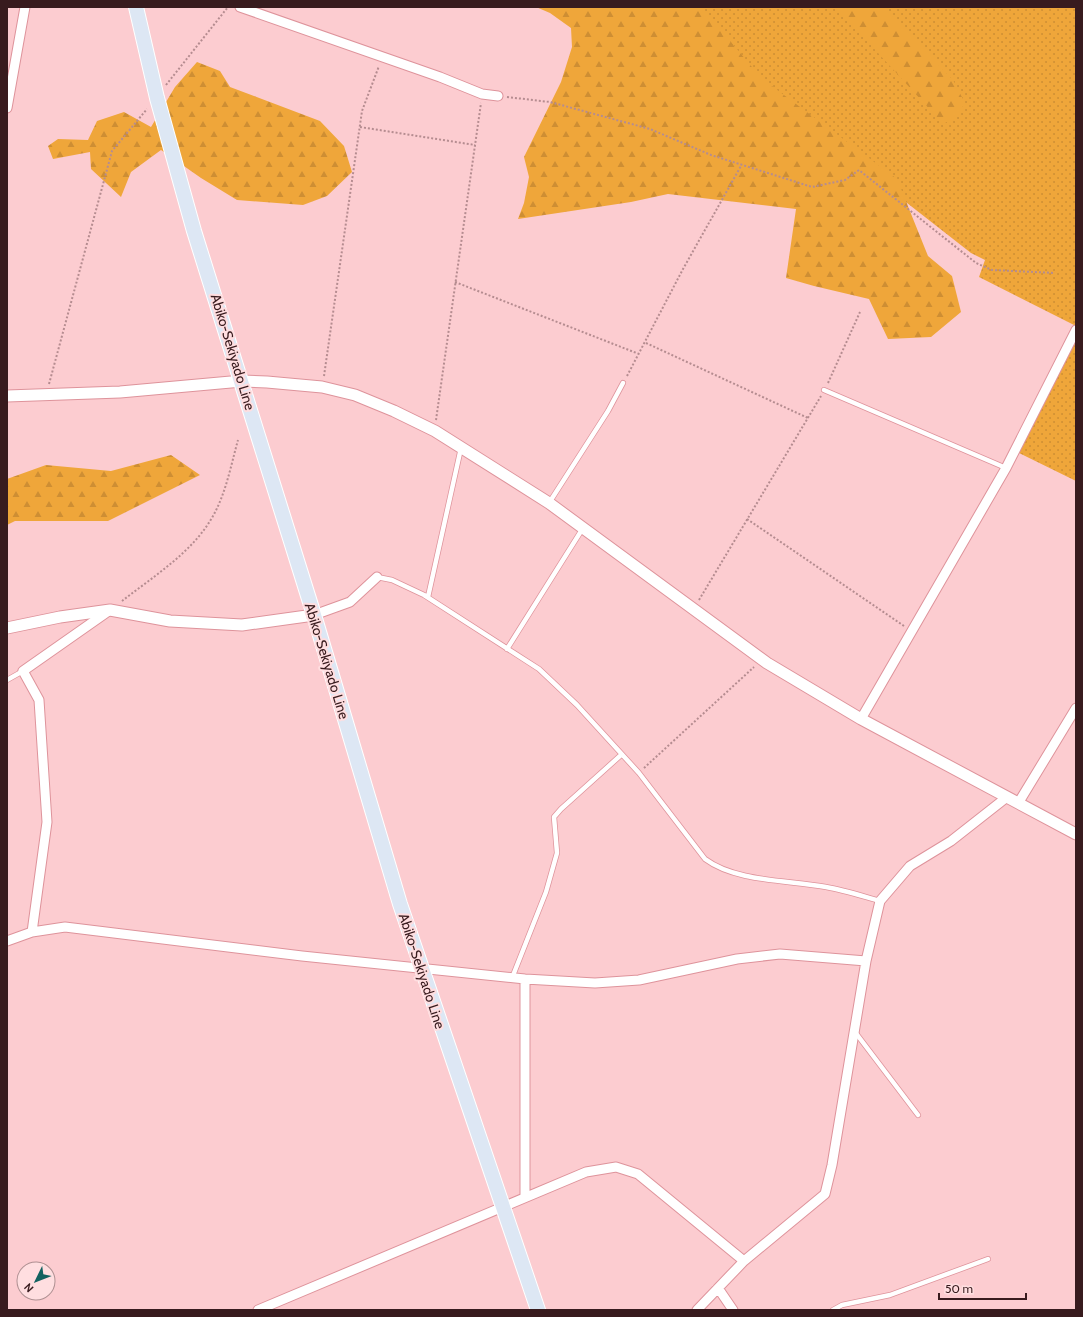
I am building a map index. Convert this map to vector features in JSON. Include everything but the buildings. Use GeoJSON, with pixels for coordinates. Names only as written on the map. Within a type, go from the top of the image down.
{"type":"FeatureCollection","features":[{"type":"Feature","properties":{"kind":"main road","name":"Abiko-Sekiyado Line"},"geometry":{"type":"LineString","coordinates":[[136,7],[157,98],[194,231],[314,614],[420,968],[538,1310]]}},
{"type":"Feature","properties":{"kind":"street"},"geometry":{"type":"LineString","coordinates":[[7,108],[25,7]]}},
{"type":"Feature","properties":{"kind":"street"},"geometry":{"type":"LineString","coordinates":[[240,7],[440,77],[482,94],[498,96]]}},
{"type":"Feature","properties":{"kind":"street"},"geometry":{"type":"LineString","coordinates":[[861,719],[1006,468],[1076,330]]}},
{"type":"Feature","properties":{"kind":"street"},"geometry":{"type":"LineString","coordinates":[[7,396],[120,392],[242,381],[322,387],[355,396],[394,410],[435,431],[549,503],[762,659],[861,719],[1019,802],[1076,834]]}},
{"type":"Feature","properties":{"kind":"street"},"geometry":{"type":"LineString","coordinates":[[7,628],[60,617],[110,610],[170,621],[242,625],[314,614],[350,602],[377,577]]}},
{"type":"Feature","properties":{"kind":"street"},"geometry":{"type":"LineString","coordinates":[[32,932],[47,822],[39,700],[23,671],[110,610]]}},
{"type":"Feature","properties":{"kind":"street"},"geometry":{"type":"LineString","coordinates":[[1019,802],[1076,708]]}},
{"type":"Feature","properties":{"kind":"street"},"geometry":{"type":"LineString","coordinates":[[697,1310],[744,1261],[824,1194],[832,1165],[866,961],[880,901],[910,866],[951,841],[1007,797]]}},
{"type":"Feature","properties":{"kind":"street"},"geometry":{"type":"LineString","coordinates":[[7,941],[32,932],[65,927],[295,955],[512,978],[595,983],[639,980],[737,959],[780,954],[866,961]]}},
{"type":"Feature","properties":{"kind":"street"},"geometry":{"type":"LineString","coordinates":[[525,979],[525,1197]]}},
{"type":"Feature","properties":{"kind":"street"},"geometry":{"type":"LineString","coordinates":[[258,1310],[502,1206],[586,1172],[616,1167],[638,1174],[744,1261]]}},
{"type":"Feature","properties":{"kind":"street"},"geometry":{"type":"LineString","coordinates":[[718,1288],[733,1310]]}},
{"type":"Feature","properties":{"kind":"lane"},"geometry":{"type":"LineString","coordinates":[[549,503],[624,383]]}},
{"type":"Feature","properties":{"kind":"lane"},"geometry":{"type":"LineString","coordinates":[[824,390],[1006,468]]}},
{"type":"Feature","properties":{"kind":"lane"},"geometry":{"type":"LineString","coordinates":[[428,597],[461,448]]}},
{"type":"Feature","properties":{"kind":"lane"},"geometry":{"type":"LineString","coordinates":[[507,649],[583,528]]}},
{"type":"Feature","properties":{"kind":"lane"},"geometry":{"type":"LineString","coordinates":[[377,577],[392,580],[428,597],[539,669],[576,705],[638,773],[705,859],[716,868],[732,873],[828,887],[880,901]]}},
{"type":"Feature","properties":{"kind":"lane"},"geometry":{"type":"LineString","coordinates":[[7,680],[23,671]]}},
{"type":"Feature","properties":{"kind":"lane"},"geometry":{"type":"LineString","coordinates":[[512,978],[546,892],[557,853],[554,817],[621,755]]}},
{"type":"Feature","properties":{"kind":"lane"},"geometry":{"type":"LineString","coordinates":[[854,1030],[918,1115]]}},
{"type":"Feature","properties":{"kind":"lane"},"geometry":{"type":"LineString","coordinates":[[832,1310],[842,1304],[890,1295],[988,1259]]}},
{"type":"Feature","properties":{"kind":"path"},"geometry":{"type":"LineString","coordinates":[[47,394],[112,151],[157,98],[228,7]]}},
{"type":"Feature","properties":{"kind":"path"},"geometry":{"type":"LineString","coordinates":[[322,387],[362,111],[382,57]]}},
{"type":"Feature","properties":{"kind":"path"},"geometry":{"type":"LineString","coordinates":[[435,431],[482,94]]}},
{"type":"Feature","properties":{"kind":"path"},"geometry":{"type":"LineString","coordinates":[[498,96],[550,102],[650,129],[741,166],[812,187],[845,180],[859,170],[976,262],[992,270],[1055,273]]}},
{"type":"Feature","properties":{"kind":"path"},"geometry":{"type":"LineString","coordinates":[[360,127],[475,145]]}},
{"type":"Feature","properties":{"kind":"path"},"geometry":{"type":"LineString","coordinates":[[624,383],[683,269],[741,166]]}},
{"type":"Feature","properties":{"kind":"path"},"geometry":{"type":"LineString","coordinates":[[455,282],[640,354]]}},
{"type":"Feature","properties":{"kind":"path"},"geometry":{"type":"LineString","coordinates":[[694,609],[824,390],[860,312]]}},
{"type":"Feature","properties":{"kind":"path"},"geometry":{"type":"LineString","coordinates":[[646,343],[808,418]]}},
{"type":"Feature","properties":{"kind":"path"},"geometry":{"type":"LineString","coordinates":[[110,610],[173,561],[204,530],[214,515],[223,491],[238,440]]}},
{"type":"Feature","properties":{"kind":"path"},"geometry":{"type":"LineString","coordinates":[[747,519],[912,631]]}},
{"type":"Feature","properties":{"kind":"path"},"geometry":{"type":"LineString","coordinates":[[638,773],[762,659]]}},
{"type":"Feature","properties":{"kind":"green space"},"geometry":{"type":"Polygon","coordinates":[[[536,7],[702,7],[761,78],[897,179],[928,256],[952,276],[961,312],[931,337],[888,339],[869,299],[786,278],[796,209],[668,194],[631,202],[518,219],[524,203],[529,177],[524,157],[561,82],[572,47],[571,28],[550,13],[536,7]]]}},
{"type":"Feature","properties":{"kind":"green space"},"geometry":{"type":"Polygon","coordinates":[[[643,7],[1076,7],[1076,326],[979,277],[985,260],[971,253],[861,167],[643,7]]]}},
{"type":"Feature","properties":{"kind":"green space"},"geometry":{"type":"Polygon","coordinates":[[[836,7],[883,7],[953,80],[965,103],[956,117],[943,124],[836,7]]]}},
{"type":"Feature","properties":{"kind":"green space"},"geometry":{"type":"Polygon","coordinates":[[[197,62],[220,71],[230,87],[320,121],[344,146],[352,172],[327,196],[303,205],[237,200],[201,178],[161,150],[131,172],[121,197],[91,169],[90,152],[53,159],[48,146],[58,139],[88,140],[97,121],[124,112],[151,127],[175,87],[197,62]]]}},
{"type":"Feature","properties":{"kind":"green space"},"geometry":{"type":"Polygon","coordinates":[[[1076,338],[1076,481],[1017,452],[1076,338]]]}},
{"type":"Feature","properties":{"kind":"green space"},"geometry":{"type":"Polygon","coordinates":[[[171,455],[200,475],[108,521],[15,521],[7,525],[7,479],[46,465],[111,471],[171,455]]]}}]}
